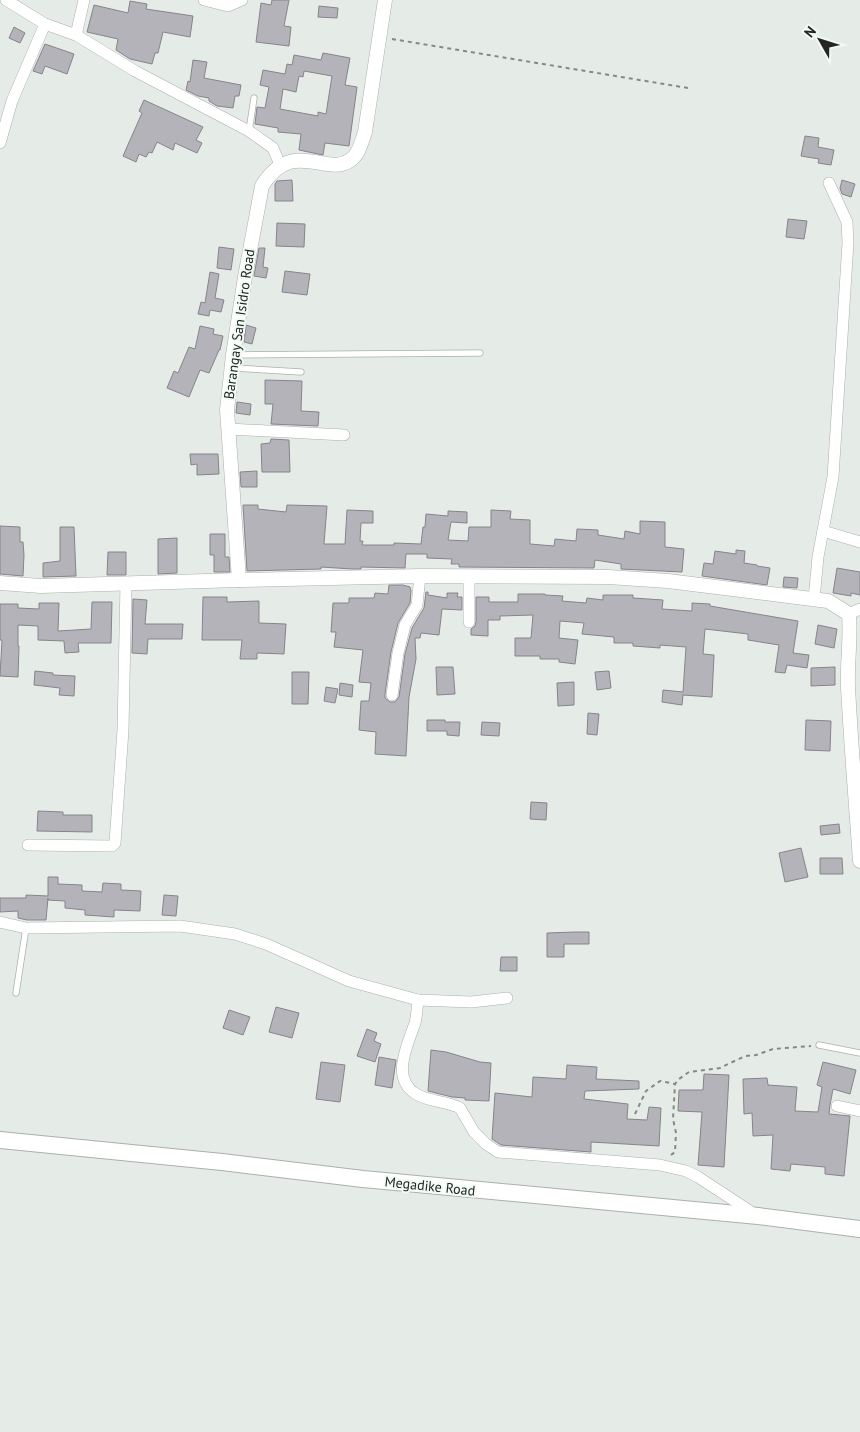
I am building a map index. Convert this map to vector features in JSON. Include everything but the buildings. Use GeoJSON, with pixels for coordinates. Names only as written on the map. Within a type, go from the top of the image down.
{"type":"FeatureCollection","features":[{"type":"Feature","properties":{"kind":"main road","name":"Megadike Road"},"geometry":{"type":"LineString","coordinates":[[0,1140],[222,1162],[372,1180],[758,1216],[860,1229]]}},
{"type":"Feature","properties":{"kind":"street"},"geometry":{"type":"LineString","coordinates":[[6,0],[45,24],[76,35],[135,71],[249,131],[273,148],[280,166],[291,161],[306,160],[333,165],[344,164],[354,158],[358,152],[365,132],[385,0]]}},
{"type":"Feature","properties":{"kind":"street"},"geometry":{"type":"LineString","coordinates":[[76,35],[84,0]]}},
{"type":"Feature","properties":{"kind":"street"},"geometry":{"type":"LineString","coordinates":[[204,0],[228,6],[242,0]]}},
{"type":"Feature","properties":{"kind":"street"},"geometry":{"type":"LineString","coordinates":[[0,143],[12,101],[45,24]]}},
{"type":"Feature","properties":{"kind":"street","name":"Barangay San Isidro Road"},"geometry":{"type":"LineString","coordinates":[[239,580],[227,410],[232,361],[245,277],[262,186],[269,174],[280,166]]}},
{"type":"Feature","properties":{"kind":"street"},"geometry":{"type":"LineString","coordinates":[[814,599],[823,531],[834,478],[848,243],[847,222],[829,183]]}},
{"type":"Feature","properties":{"kind":"street"},"geometry":{"type":"LineString","coordinates":[[229,429],[344,435]]}},
{"type":"Feature","properties":{"kind":"street"},"geometry":{"type":"LineString","coordinates":[[823,531],[860,542]]}},
{"type":"Feature","properties":{"kind":"street"},"geometry":{"type":"LineString","coordinates":[[392,695],[398,652],[405,625],[417,605],[420,576]]}},
{"type":"Feature","properties":{"kind":"street"},"geometry":{"type":"LineString","coordinates":[[0,583],[41,586],[420,576],[469,578],[608,577],[668,581],[828,601],[855,611],[850,629],[848,668],[850,730],[860,861]]}},
{"type":"Feature","properties":{"kind":"street"},"geometry":{"type":"LineString","coordinates":[[469,578],[469,622]]}},
{"type":"Feature","properties":{"kind":"street"},"geometry":{"type":"LineString","coordinates":[[28,845],[112,846],[115,843],[123,730],[126,584]]}},
{"type":"Feature","properties":{"kind":"street"},"geometry":{"type":"LineString","coordinates":[[0,922],[26,928],[180,926],[235,934],[266,944],[349,982],[418,1000],[471,1002],[507,998]]}},
{"type":"Feature","properties":{"kind":"street"},"geometry":{"type":"LineString","coordinates":[[418,1000],[415,1022],[403,1054],[405,1081],[410,1089],[422,1097],[460,1108],[474,1132],[491,1148],[498,1152],[660,1165],[698,1177],[758,1216]]}},
{"type":"Feature","properties":{"kind":"street"},"geometry":{"type":"LineString","coordinates":[[837,1106],[860,1111]]}},
{"type":"Feature","properties":{"kind":"lane"},"geometry":{"type":"LineString","coordinates":[[249,131],[254,98]]}},
{"type":"Feature","properties":{"kind":"lane"},"geometry":{"type":"LineString","coordinates":[[232,361],[480,353]]}},
{"type":"Feature","properties":{"kind":"lane"},"geometry":{"type":"LineString","coordinates":[[232,361],[301,372]]}},
{"type":"Feature","properties":{"kind":"lane"},"geometry":{"type":"LineString","coordinates":[[16,993],[26,928]]}},
{"type":"Feature","properties":{"kind":"lane"},"geometry":{"type":"LineString","coordinates":[[819,1045],[860,1052]]}},
{"type":"Feature","properties":{"kind":"path"},"geometry":{"type":"LineString","coordinates":[[380,37],[688,88]]}},
{"type":"Feature","properties":{"kind":"path"},"geometry":{"type":"LineString","coordinates":[[660,1165],[674,1152],[676,1133],[672,1119],[675,1084],[679,1079],[689,1072],[720,1068],[745,1056],[756,1055],[773,1049],[819,1045]]}},
{"type":"Feature","properties":{"kind":"path"},"geometry":{"type":"LineString","coordinates":[[635,1114],[646,1091],[660,1081],[675,1084]]}}]}
